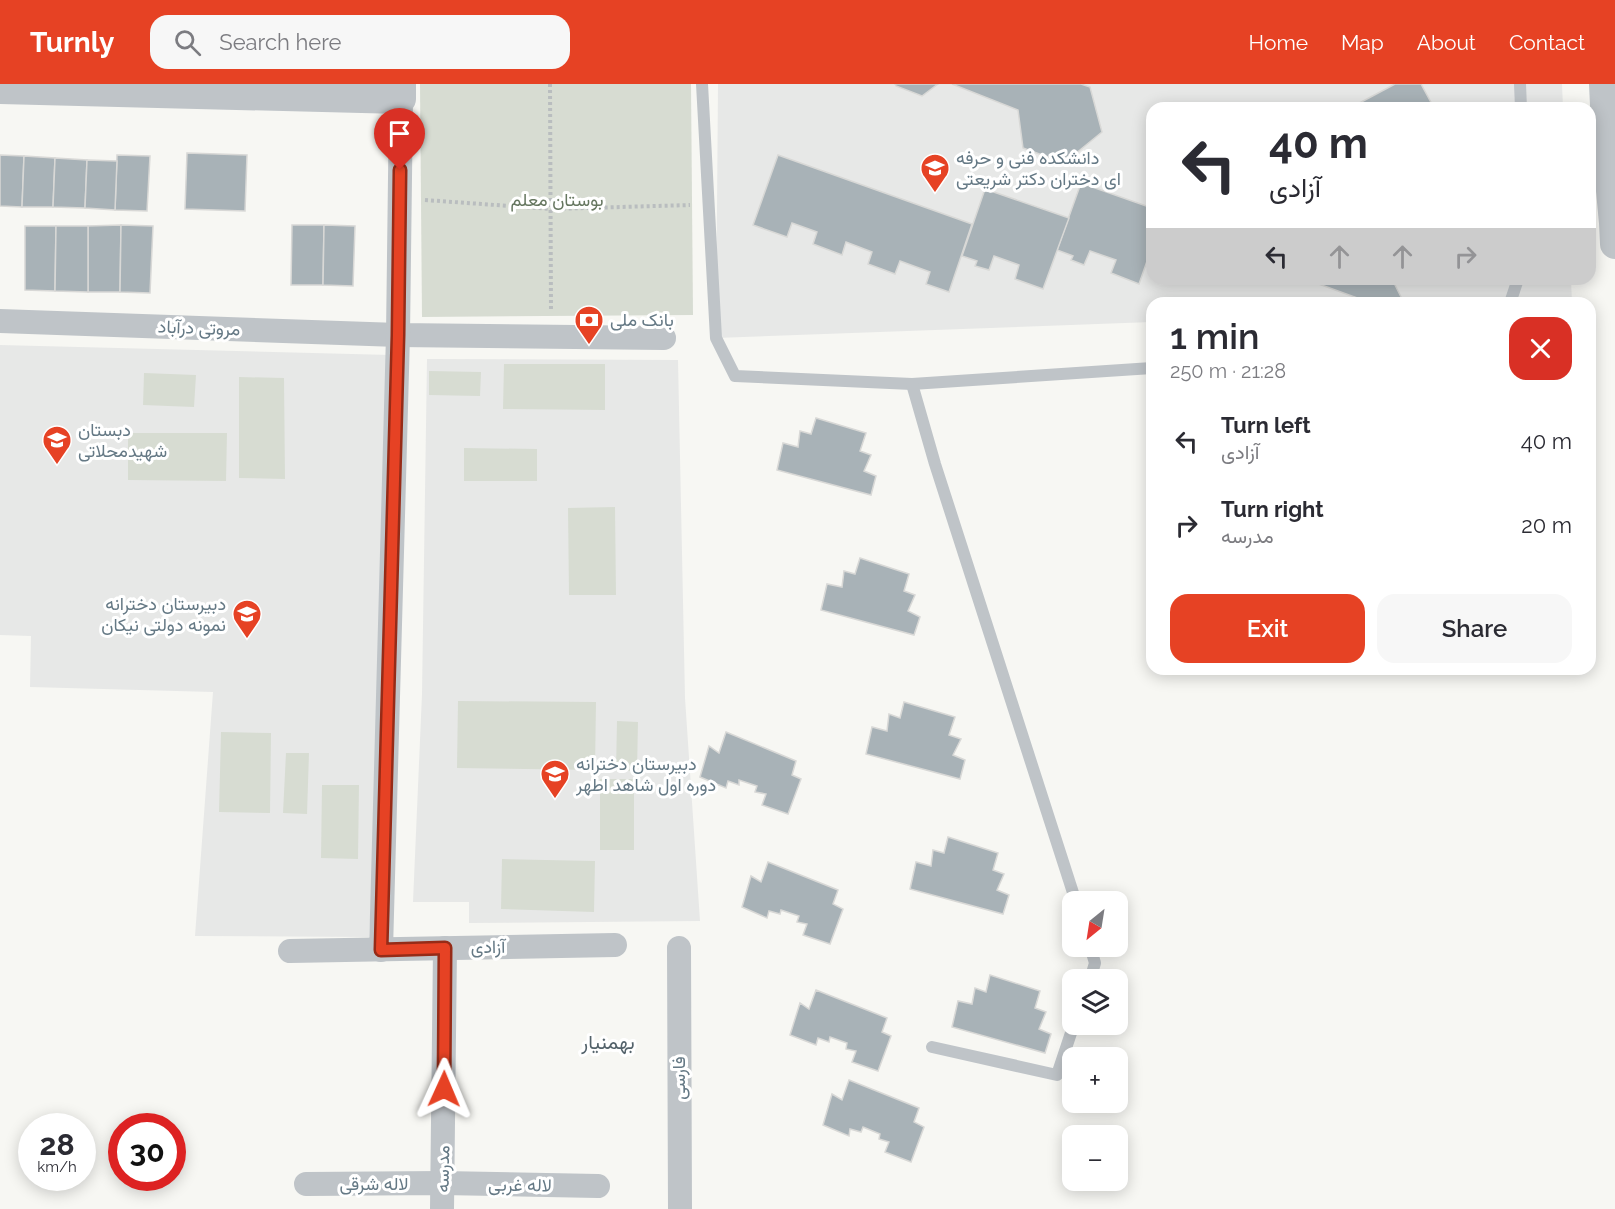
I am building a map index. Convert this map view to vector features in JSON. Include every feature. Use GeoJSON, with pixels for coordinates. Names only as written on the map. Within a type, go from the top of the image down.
{"type":"FeatureCollection","features":[{"type":"Feature","properties":{"kind":"street"},"geometry":{"type":"LineString","coordinates":[[1604,84],[1615,244]]}},
{"type":"Feature","properties":{"kind":"street"},"geometry":{"type":"LineString","coordinates":[[16,88],[401,92],[398,335],[381,950]]}},
{"type":"Feature","properties":{"kind":"street","name":"مروتی درآباد"},"geometry":{"type":"LineString","coordinates":[[0,321],[398,335],[664,338]]}},
{"type":"Feature","properties":{"kind":"street","name":"آزادی"},"geometry":{"type":"LineString","coordinates":[[290,951],[615,945]]}},
{"type":"Feature","properties":{"kind":"street","name":"مدرسه"},"geometry":{"type":"LineString","coordinates":[[442,1209],[445,948]]}},
{"type":"Feature","properties":{"kind":"street","name":"فارسی"},"geometry":{"type":"LineString","coordinates":[[679,948],[680,1209]]}},
{"type":"Feature","properties":{"kind":"street","name":"لاله شرقی"},"geometry":{"type":"LineString","coordinates":[[306,1184],[442,1183]]}},
{"type":"Feature","properties":{"kind":"street","name":"لاله غربی"},"geometry":{"type":"LineString","coordinates":[[442,1183],[598,1186]]}},
{"type":"Feature","properties":{"kind":"lane"},"geometry":{"type":"LineString","coordinates":[[702,84],[716,338],[735,376],[912,384],[1146,368]]}},
{"type":"Feature","properties":{"kind":"lane"},"geometry":{"type":"LineString","coordinates":[[1520,84],[1521,102]]}},
{"type":"Feature","properties":{"kind":"lane"},"geometry":{"type":"LineString","coordinates":[[912,384],[935,464],[1072,891]]}},
{"type":"Feature","properties":{"kind":"lane"},"geometry":{"type":"LineString","coordinates":[[932,1047],[1057,1075],[1070,1035]]}},
{"type":"Feature","properties":{"kind":"path"},"geometry":{"type":"LineString","coordinates":[[550,84],[551,337]]}},
{"type":"Feature","properties":{"kind":"path"},"geometry":{"type":"LineString","coordinates":[[421,199],[552,209],[692,205]]}},
{"type":"Feature","properties":{"kind":"shaded area","name":"دانشکده فنی و حرفه ای دختران دکتر شریعتی"},"geometry":{"type":"Polygon","coordinates":[[[718,84],[1562,84],[1563,102],[1146,102],[1146,285],[1571,285],[1572,297],[1146,297],[1146,322],[716,338],[718,84]]]}},
{"type":"Feature","properties":{"kind":"shaded area"},"geometry":{"type":"Polygon","coordinates":[[[0,345],[391,355],[383,697],[369,937],[195,936],[213,692],[30,687],[31,636],[0,635],[0,345]]]}},
{"type":"Feature","properties":{"kind":"shaded area"},"geometry":{"type":"Polygon","coordinates":[[[427,359],[678,360],[685,698],[700,921],[469,923],[469,902],[413,902],[422,694],[427,359]]]}},
{"type":"Feature","properties":{"kind":"green space","name":"بوستان معلم"},"geometry":{"type":"Polygon","coordinates":[[[420,84],[691,84],[693,315],[422,317],[420,84]]]}},
{"type":"Feature","properties":{"kind":"green space"},"geometry":{"type":"Polygon","coordinates":[[[504,364],[605,364],[605,410],[503,409],[504,364]]]}},
{"type":"Feature","properties":{"kind":"green space"},"geometry":{"type":"Polygon","coordinates":[[[429,371],[481,372],[480,396],[429,395],[429,371]]]}},
{"type":"Feature","properties":{"kind":"green space"},"geometry":{"type":"Polygon","coordinates":[[[144,373],[196,375],[194,407],[143,405],[144,373]]]}},
{"type":"Feature","properties":{"kind":"green space"},"geometry":{"type":"Polygon","coordinates":[[[239,377],[284,378],[285,479],[239,478],[239,377]]]}},
{"type":"Feature","properties":{"kind":"green space"},"geometry":{"type":"Polygon","coordinates":[[[128,433],[227,433],[226,481],[128,480],[128,433]]]}},
{"type":"Feature","properties":{"kind":"green space"},"geometry":{"type":"Polygon","coordinates":[[[464,448],[537,449],[537,481],[464,481],[464,448]]]}},
{"type":"Feature","properties":{"kind":"green space"},"geometry":{"type":"Polygon","coordinates":[[[615,507],[616,595],[569,595],[568,508],[615,507]]]}},
{"type":"Feature","properties":{"kind":"green space"},"geometry":{"type":"Polygon","coordinates":[[[458,701],[596,702],[595,770],[457,768],[458,701]]]}},
{"type":"Feature","properties":{"kind":"green space"},"geometry":{"type":"Polygon","coordinates":[[[617,721],[638,722],[637,771],[616,771],[617,721]]]}},
{"type":"Feature","properties":{"kind":"green space"},"geometry":{"type":"Polygon","coordinates":[[[221,732],[271,733],[270,813],[219,812],[221,732]]]}},
{"type":"Feature","properties":{"kind":"green space"},"geometry":{"type":"Polygon","coordinates":[[[286,753],[309,753],[307,814],[283,813],[286,753]]]}},
{"type":"Feature","properties":{"kind":"green space"},"geometry":{"type":"Polygon","coordinates":[[[600,779],[634,779],[634,850],[600,850],[600,779]]]}},
{"type":"Feature","properties":{"kind":"green space"},"geometry":{"type":"Polygon","coordinates":[[[322,785],[359,785],[358,859],[321,858],[322,785]]]}},
{"type":"Feature","properties":{"kind":"green space"},"geometry":{"type":"Polygon","coordinates":[[[502,859],[595,861],[594,912],[501,909],[502,859]]]}},
{"type":"Feature","properties":{"kind":"building"},"geometry":{"type":"Polygon","coordinates":[[[895,84],[938,84],[922,96],[895,84]]]}},
{"type":"Feature","properties":{"kind":"building"},"geometry":{"type":"Polygon","coordinates":[[[952,84],[1081,84],[1090,87],[1102,132],[1064,163],[1023,148],[1018,110],[952,84]]]}},
{"type":"Feature","properties":{"kind":"building"},"geometry":{"type":"Polygon","coordinates":[[[1395,84],[1421,84],[1431,102],[1361,102],[1395,84]]]}},
{"type":"Feature","properties":{"kind":"building"},"geometry":{"type":"Polygon","coordinates":[[[187,153],[247,155],[245,211],[185,209],[187,153]]]}},
{"type":"Feature","properties":{"kind":"building"},"geometry":{"type":"Polygon","coordinates":[[[0,155],[24,156],[22,207],[0,206],[0,155]]]}},
{"type":"Feature","properties":{"kind":"building"},"geometry":{"type":"Polygon","coordinates":[[[117,155],[150,156],[147,211],[115,210],[117,155]]]}},
{"type":"Feature","properties":{"kind":"building"},"geometry":{"type":"Polygon","coordinates":[[[778,155],[972,224],[949,292],[926,284],[930,272],[900,261],[895,274],[868,264],[872,252],[846,242],[842,255],[813,244],[817,232],[792,223],[787,237],[753,225],[778,155]]]}},
{"type":"Feature","properties":{"kind":"building"},"geometry":{"type":"Polygon","coordinates":[[[24,156],[55,158],[53,207],[22,207],[24,156]]]}},
{"type":"Feature","properties":{"kind":"building"},"geometry":{"type":"Polygon","coordinates":[[[55,158],[87,160],[85,208],[53,207],[55,158]]]}},
{"type":"Feature","properties":{"kind":"building"},"geometry":{"type":"Polygon","coordinates":[[[87,160],[117,161],[115,210],[85,208],[87,160]]]}},
{"type":"Feature","properties":{"kind":"building"},"geometry":{"type":"Polygon","coordinates":[[[1081,183],[1146,206],[1146,264],[1139,284],[1111,273],[1116,260],[1090,251],[1084,265],[1071,260],[1073,256],[1057,250],[1081,183]]]}},
{"type":"Feature","properties":{"kind":"building"},"geometry":{"type":"Polygon","coordinates":[[[985,189],[1069,218],[1043,289],[1015,279],[1019,265],[994,256],[989,270],[975,266],[977,261],[962,256],[985,189]]]}},
{"type":"Feature","properties":{"kind":"building"},"geometry":{"type":"Polygon","coordinates":[[[121,225],[120,292],[88,292],[88,226],[121,225]]]}},
{"type":"Feature","properties":{"kind":"building"},"geometry":{"type":"Polygon","coordinates":[[[121,225],[153,226],[150,293],[120,292],[121,225]]]}},
{"type":"Feature","properties":{"kind":"building"},"geometry":{"type":"Polygon","coordinates":[[[292,225],[324,225],[323,285],[291,285],[292,225]]]}},
{"type":"Feature","properties":{"kind":"building"},"geometry":{"type":"Polygon","coordinates":[[[324,225],[355,226],[353,286],[323,285],[324,225]]]}},
{"type":"Feature","properties":{"kind":"building"},"geometry":{"type":"Polygon","coordinates":[[[25,226],[56,226],[55,291],[25,290],[25,226]]]}},
{"type":"Feature","properties":{"kind":"building"},"geometry":{"type":"Polygon","coordinates":[[[56,226],[88,226],[88,292],[55,291],[56,226]]]}},
{"type":"Feature","properties":{"kind":"building"},"geometry":{"type":"Polygon","coordinates":[[[1322,285],[1395,285],[1401,297],[1354,297],[1322,285]]]}},
{"type":"Feature","properties":{"kind":"building"},"geometry":{"type":"Polygon","coordinates":[[[816,418],[866,433],[860,451],[871,455],[864,471],[876,476],[871,495],[777,470],[783,443],[798,447],[800,431],[811,434],[816,418]]]}},
{"type":"Feature","properties":{"kind":"building"},"geometry":{"type":"Polygon","coordinates":[[[860,558],[909,574],[904,591],[915,595],[908,611],[920,617],[914,635],[821,610],[827,584],[842,587],[844,571],[855,574],[860,558]]]}},
{"type":"Feature","properties":{"kind":"building"},"geometry":{"type":"Polygon","coordinates":[[[904,702],[955,717],[949,735],[961,739],[953,755],[965,760],[960,779],[866,754],[872,727],[887,731],[889,714],[900,718],[904,702]]]}},
{"type":"Feature","properties":{"kind":"building"},"geometry":{"type":"Polygon","coordinates":[[[726,732],[796,761],[792,775],[801,779],[788,814],[762,805],[766,794],[755,792],[757,786],[739,780],[739,785],[728,781],[726,788],[700,777],[709,746],[719,753],[726,732]]]}},
{"type":"Feature","properties":{"kind":"building"},"geometry":{"type":"Polygon","coordinates":[[[948,837],[998,853],[993,870],[1004,874],[997,890],[1009,895],[1003,914],[910,889],[916,862],[931,866],[933,850],[944,853],[948,837]]]}},
{"type":"Feature","properties":{"kind":"building"},"geometry":{"type":"Polygon","coordinates":[[[768,862],[838,890],[833,904],[843,909],[830,944],[803,935],[807,924],[797,922],[799,916],[781,910],[780,914],[769,911],[767,918],[742,907],[751,876],[761,882],[768,862]]]}},
{"type":"Feature","properties":{"kind":"building"},"geometry":{"type":"Polygon","coordinates":[[[990,975],[1040,991],[1035,1008],[1046,1012],[1039,1029],[1051,1034],[1045,1053],[952,1027],[958,1001],[972,1004],[975,988],[986,992],[990,975]]]}},
{"type":"Feature","properties":{"kind":"building"},"geometry":{"type":"Polygon","coordinates":[[[816,990],[887,1018],[882,1032],[891,1036],[878,1071],[852,1062],[856,1051],[846,1049],[847,1043],[830,1037],[829,1042],[818,1038],[816,1045],[790,1035],[800,1003],[809,1009],[816,990]]]}},
{"type":"Feature","properties":{"kind":"building"},"geometry":{"type":"Polygon","coordinates":[[[849,1080],[919,1108],[914,1122],[924,1127],[911,1162],[885,1152],[889,1142],[879,1139],[880,1134],[863,1127],[861,1132],[850,1129],[849,1136],[823,1125],[832,1094],[842,1100],[849,1080]]]}},
{"type":"Feature","properties":{"kind":"place","name":"دانشکده فنی و حرفه ای دختران دکتر شریعتی"},"geometry":{"type":"Point","coordinates":[935,194]}},
{"type":"Feature","properties":{"kind":"place","name":"بانک ملی"},"geometry":{"type":"Point","coordinates":[589,346]}},
{"type":"Feature","properties":{"kind":"place","name":"دبستان شهیدمحلاتی"},"geometry":{"type":"Point","coordinates":[57,466]}},
{"type":"Feature","properties":{"kind":"place","name":"دبيرستان دخترانه نمونه دولتی نيکان"},"geometry":{"type":"Point","coordinates":[247,640]}},
{"type":"Feature","properties":{"kind":"place","name":"دبیرستان دخترانه دوره اول شاهد اطهر"},"geometry":{"type":"Point","coordinates":[555,800]}},
{"type":"Feature","properties":{"kind":"district","name":"بهمنیار"},"geometry":{"type":"Point","coordinates":[608,1042]}},
{"type":"Feature","properties":{"kind":"route"},"geometry":{"type":"LineString","coordinates":[[400,170],[398,335],[381,950],[445,948],[444,1089]]}}]}
